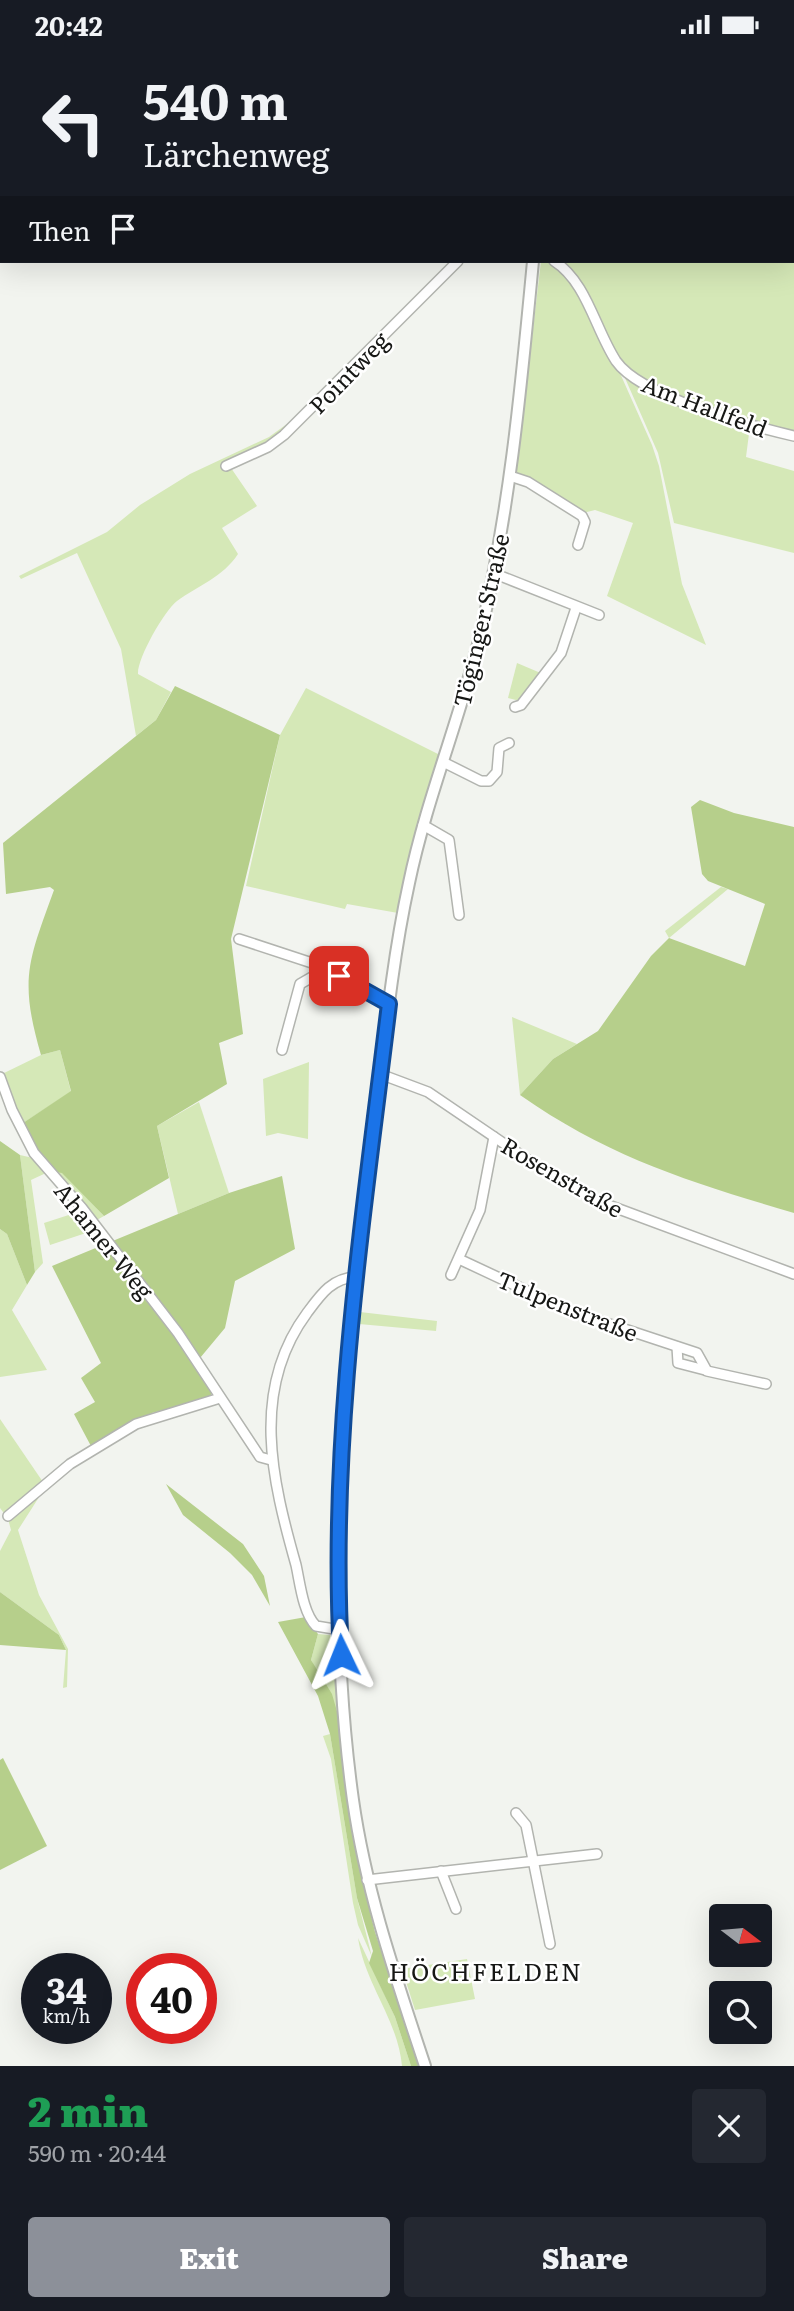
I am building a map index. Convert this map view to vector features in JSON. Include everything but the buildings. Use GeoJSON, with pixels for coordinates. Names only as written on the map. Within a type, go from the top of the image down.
{"type":"FeatureCollection","features":[{"type":"Feature","properties":{"kind":"street","name":"Pointweg"},"geometry":{"type":"LineString","coordinates":[[226,466],[268,447],[291,430],[374,342],[422,300],[456,263]]}},
{"type":"Feature","properties":{"kind":"street","name":"Töginger Straße"},"geometry":{"type":"LineString","coordinates":[[425,2066],[367,1880],[348,1760],[340,1630],[343,1468],[356,1277],[391,988],[408,885],[468,679],[493,573],[510,476],[533,263]]}},
{"type":"Feature","properties":{"kind":"street","name":"Am Hallfeld"},"geometry":{"type":"LineString","coordinates":[[557,263],[567,271],[577,285],[617,361],[639,382],[691,404],[794,436]]}},
{"type":"Feature","properties":{"kind":"street"},"geometry":{"type":"LineString","coordinates":[[510,476],[528,482],[582,516],[585,522],[578,545]]}},
{"type":"Feature","properties":{"kind":"street"},"geometry":{"type":"LineString","coordinates":[[493,573],[599,615]]}},
{"type":"Feature","properties":{"kind":"street"},"geometry":{"type":"LineString","coordinates":[[515,706],[521,705],[561,653],[576,608]]}},
{"type":"Feature","properties":{"kind":"street"},"geometry":{"type":"LineString","coordinates":[[443,762],[481,781],[489,781],[497,772],[499,748],[509,743]]}},
{"type":"Feature","properties":{"kind":"street"},"geometry":{"type":"LineString","coordinates":[[424,825],[449,840],[459,915]]}},
{"type":"Feature","properties":{"kind":"street"},"geometry":{"type":"LineString","coordinates":[[239,939],[326,969],[389,1004]]}},
{"type":"Feature","properties":{"kind":"street"},"geometry":{"type":"LineString","coordinates":[[282,1050],[300,984],[326,969]]}},
{"type":"Feature","properties":{"kind":"street","name":"Rosenstraße"},"geometry":{"type":"LineString","coordinates":[[380,1074],[428,1092],[494,1137],[611,1207],[794,1274]]}},
{"type":"Feature","properties":{"kind":"street","name":"Ahamer Weg"},"geometry":{"type":"LineString","coordinates":[[0,1077],[12,1110],[34,1153],[82,1208],[178,1333],[260,1457],[271,1460]]}},
{"type":"Feature","properties":{"kind":"street"},"geometry":{"type":"LineString","coordinates":[[451,1275],[461,1260],[484,1193],[494,1137]]}},
{"type":"Feature","properties":{"kind":"street","name":"Tulpenstraße"},"geometry":{"type":"LineString","coordinates":[[461,1260],[570,1311],[697,1353],[705,1370]]}},
{"type":"Feature","properties":{"kind":"street"},"geometry":{"type":"LineString","coordinates":[[340,1630],[320,1628],[313,1622],[271,1460],[271,1405],[286,1345],[313,1305],[334,1281],[356,1277]]}},
{"type":"Feature","properties":{"kind":"street"},"geometry":{"type":"LineString","coordinates":[[677,1346],[678,1363],[766,1384]]}},
{"type":"Feature","properties":{"kind":"street"},"geometry":{"type":"LineString","coordinates":[[8,1516],[33,1498],[64,1469],[126,1429],[166,1412],[220,1398]]}},
{"type":"Feature","properties":{"kind":"street"},"geometry":{"type":"LineString","coordinates":[[516,1813],[526,1825],[550,1944]]}},
{"type":"Feature","properties":{"kind":"street"},"geometry":{"type":"LineString","coordinates":[[367,1880],[597,1854]]}},
{"type":"Feature","properties":{"kind":"street"},"geometry":{"type":"LineString","coordinates":[[441,1871],[456,1909]]}},
{"type":"Feature","properties":{"kind":"green space"},"geometry":{"type":"Polygon","coordinates":[[[541,263],[552,263],[568,275],[611,353],[652,445],[659,466],[682,584],[706,645],[607,596],[633,523],[595,510],[583,513],[516,474],[541,263]]]}},
{"type":"Feature","properties":{"kind":"green space"},"geometry":{"type":"Polygon","coordinates":[[[558,263],[794,263],[794,435],[702,407],[654,386],[621,361],[558,263]]]}},
{"type":"Feature","properties":{"kind":"green space"},"geometry":{"type":"Polygon","coordinates":[[[368,344],[322,397],[294,424],[231,468],[257,506],[222,528],[238,554],[232,562],[218,575],[177,601],[152,636],[138,674],[171,692],[156,720],[136,736],[121,649],[77,553],[21,579],[19,576],[107,532],[140,505],[190,474],[269,437],[302,413],[368,344]]]}},
{"type":"Feature","properties":{"kind":"green space"},"geometry":{"type":"Polygon","coordinates":[[[621,369],[638,383],[750,426],[746,457],[794,471],[794,553],[674,523],[658,453],[621,369]]]}},
{"type":"Feature","properties":{"kind":"green space"},"geometry":{"type":"Polygon","coordinates":[[[517,663],[543,674],[520,701],[508,698],[517,663]]]}},
{"type":"Feature","properties":{"kind":"green space"},"geometry":{"type":"Polygon","coordinates":[[[175,686],[280,735],[231,939],[243,1034],[219,1043],[227,1084],[157,1126],[169,1178],[104,1216],[62,1173],[50,1171],[20,1125],[71,1091],[60,1050],[41,1055],[30,1007],[33,954],[54,890],[50,887],[6,894],[3,843],[156,720],[175,686]]]}},
{"type":"Feature","properties":{"kind":"green space"},"geometry":{"type":"Polygon","coordinates":[[[306,688],[440,755],[412,847],[398,913],[347,904],[345,909],[246,886],[280,735],[306,688]]]}},
{"type":"Feature","properties":{"kind":"green space"},"geometry":{"type":"Polygon","coordinates":[[[700,800],[734,813],[794,827],[794,1213],[685,1179],[619,1152],[553,1117],[520,1095],[553,1059],[598,1031],[651,956],[669,938],[745,966],[765,904],[708,881],[702,874],[691,807],[700,800]]]}},
{"type":"Feature","properties":{"kind":"green space"},"geometry":{"type":"Polygon","coordinates":[[[721,887],[728,889],[669,938],[665,931],[721,887]]]}},
{"type":"Feature","properties":{"kind":"green space"},"geometry":{"type":"Polygon","coordinates":[[[512,1017],[577,1044],[553,1059],[520,1095],[512,1017]]]}},
{"type":"Feature","properties":{"kind":"green space"},"geometry":{"type":"Polygon","coordinates":[[[60,1050],[71,1092],[20,1125],[0,1075],[41,1055],[60,1050]]]}},
{"type":"Feature","properties":{"kind":"green space"},"geometry":{"type":"Polygon","coordinates":[[[309,1062],[308,1139],[278,1133],[266,1136],[263,1079],[309,1062]]]}},
{"type":"Feature","properties":{"kind":"green space"},"geometry":{"type":"Polygon","coordinates":[[[199,1102],[229,1193],[178,1214],[157,1126],[199,1102]]]}},
{"type":"Feature","properties":{"kind":"green space"},"geometry":{"type":"Polygon","coordinates":[[[0,1141],[20,1155],[35,1272],[27,1285],[7,1234],[0,1229],[0,1141]]]}},
{"type":"Feature","properties":{"kind":"green space"},"geometry":{"type":"Polygon","coordinates":[[[20,1155],[33,1158],[46,1173],[31,1180],[43,1263],[35,1272],[20,1155]]]}},
{"type":"Feature","properties":{"kind":"green space"},"geometry":{"type":"Polygon","coordinates":[[[50,1171],[62,1172],[104,1216],[95,1221],[50,1171]]]}},
{"type":"Feature","properties":{"kind":"green space"},"geometry":{"type":"Polygon","coordinates":[[[282,1176],[295,1249],[235,1281],[225,1328],[195,1364],[212,1391],[210,1398],[152,1413],[92,1448],[74,1414],[95,1402],[81,1378],[101,1363],[52,1266],[229,1193],[282,1176]]]}},
{"type":"Feature","properties":{"kind":"green space"},"geometry":{"type":"Polygon","coordinates":[[[81,1211],[95,1230],[50,1245],[44,1223],[81,1211]]]}},
{"type":"Feature","properties":{"kind":"green space"},"geometry":{"type":"Polygon","coordinates":[[[0,1229],[7,1234],[27,1285],[12,1310],[47,1370],[0,1377],[0,1229]]]}},
{"type":"Feature","properties":{"kind":"green space"},"geometry":{"type":"Polygon","coordinates":[[[360,1312],[437,1321],[436,1331],[359,1324],[360,1312]]]}},
{"type":"Feature","properties":{"kind":"green space"},"geometry":{"type":"Polygon","coordinates":[[[0,1419],[45,1485],[6,1516],[0,1508],[0,1419]]]}},
{"type":"Feature","properties":{"kind":"green space"},"geometry":{"type":"Polygon","coordinates":[[[166,1484],[243,1544],[264,1576],[270,1606],[252,1575],[230,1553],[183,1515],[166,1484]]]}},
{"type":"Feature","properties":{"kind":"green space"},"geometry":{"type":"Polygon","coordinates":[[[41,1494],[18,1530],[39,1595],[68,1649],[67,1687],[63,1688],[66,1650],[59,1635],[0,1592],[0,1551],[11,1530],[8,1519],[41,1494]]]}},
{"type":"Feature","properties":{"kind":"green space"},"geometry":{"type":"Polygon","coordinates":[[[0,1592],[59,1635],[66,1650],[0,1645],[0,1592]]]}},
{"type":"Feature","properties":{"kind":"green space"},"geometry":{"type":"Polygon","coordinates":[[[306,1617],[318,1634],[311,1660],[332,1694],[342,1729],[362,1878],[375,1932],[420,2066],[411,2066],[395,2017],[369,1963],[373,1951],[357,1898],[330,1734],[318,1696],[278,1622],[306,1617]]]}},
{"type":"Feature","properties":{"kind":"green space"},"geometry":{"type":"Polygon","coordinates":[[[318,1634],[330,1635],[336,1642],[342,1729],[311,1660],[318,1634]]]}},
{"type":"Feature","properties":{"kind":"green space"},"geometry":{"type":"Polygon","coordinates":[[[330,1734],[357,1898],[372,1957],[358,1925],[353,1903],[331,1759],[323,1736],[330,1734]]]}},
{"type":"Feature","properties":{"kind":"green space"},"geometry":{"type":"Polygon","coordinates":[[[3,1758],[47,1846],[0,1870],[0,1760],[3,1758]]]}},
{"type":"Feature","properties":{"kind":"green space"},"geometry":{"type":"Polygon","coordinates":[[[358,1938],[395,2017],[411,2066],[402,2066],[394,2033],[367,1971],[358,1938]]]}},
{"type":"Feature","properties":{"kind":"green space"},"geometry":{"type":"Polygon","coordinates":[[[467,1959],[475,1999],[415,2010],[402,1969],[467,1959]]]}},
{"type":"Feature","properties":{"kind":"district","name":"HÖCHFELDEN"},"geometry":{"type":"Point","coordinates":[486,1970]}},
{"type":"Feature","properties":{"kind":"route"},"geometry":{"type":"LineString","coordinates":[[339,976],[389,1004],[356,1277],[351,1341],[342,1480],[341,1655]]}}]}
